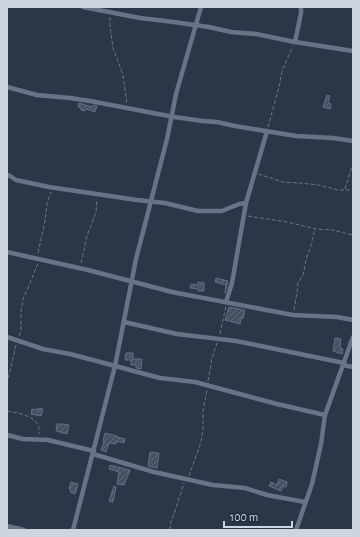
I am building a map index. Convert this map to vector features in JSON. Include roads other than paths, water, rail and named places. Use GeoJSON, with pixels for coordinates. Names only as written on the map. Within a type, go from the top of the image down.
{"type":"FeatureCollection","features":[{"type":"Feature","properties":{"kind":"street"},"geometry":{"type":"LineString","coordinates":[[83,7],[109,13],[166,20],[240,33],[256,34],[294,42],[353,51]]}},
{"type":"Feature","properties":{"kind":"street"},"geometry":{"type":"LineString","coordinates":[[73,530],[115,366],[131,282],[150,201],[167,139],[176,94],[200,7]]}},
{"type":"Feature","properties":{"kind":"street"},"geometry":{"type":"LineString","coordinates":[[294,42],[301,7]]}},
{"type":"Feature","properties":{"kind":"street"},"geometry":{"type":"LineString","coordinates":[[7,87],[37,95],[70,98],[296,136],[333,138],[353,141]]}},
{"type":"Feature","properties":{"kind":"street"},"geometry":{"type":"LineString","coordinates":[[226,302],[232,283],[246,203],[267,131]]}},
{"type":"Feature","properties":{"kind":"street"},"geometry":{"type":"LineString","coordinates":[[7,175],[16,180],[53,188],[164,203],[193,210],[222,211],[246,203]]}},
{"type":"Feature","properties":{"kind":"street"},"geometry":{"type":"LineString","coordinates":[[7,252],[38,258],[172,292],[293,315],[337,316],[353,320]]}},
{"type":"Feature","properties":{"kind":"street"},"geometry":{"type":"LineString","coordinates":[[124,322],[177,334],[218,338],[353,367]]}},
{"type":"Feature","properties":{"kind":"street"},"geometry":{"type":"LineString","coordinates":[[7,337],[43,349],[70,354],[160,378],[190,381],[277,404],[326,415]]}},
{"type":"Feature","properties":{"kind":"street"},"geometry":{"type":"LineString","coordinates":[[296,530],[312,484],[326,415],[353,337]]}},
{"type":"Feature","properties":{"kind":"street"},"geometry":{"type":"LineString","coordinates":[[7,435],[38,440],[48,440],[94,452],[138,468],[213,485],[245,488],[267,495],[305,502]]}},
{"type":"Feature","properties":{"kind":"street"},"geometry":{"type":"LineString","coordinates":[[7,526],[24,530]]}}]}
